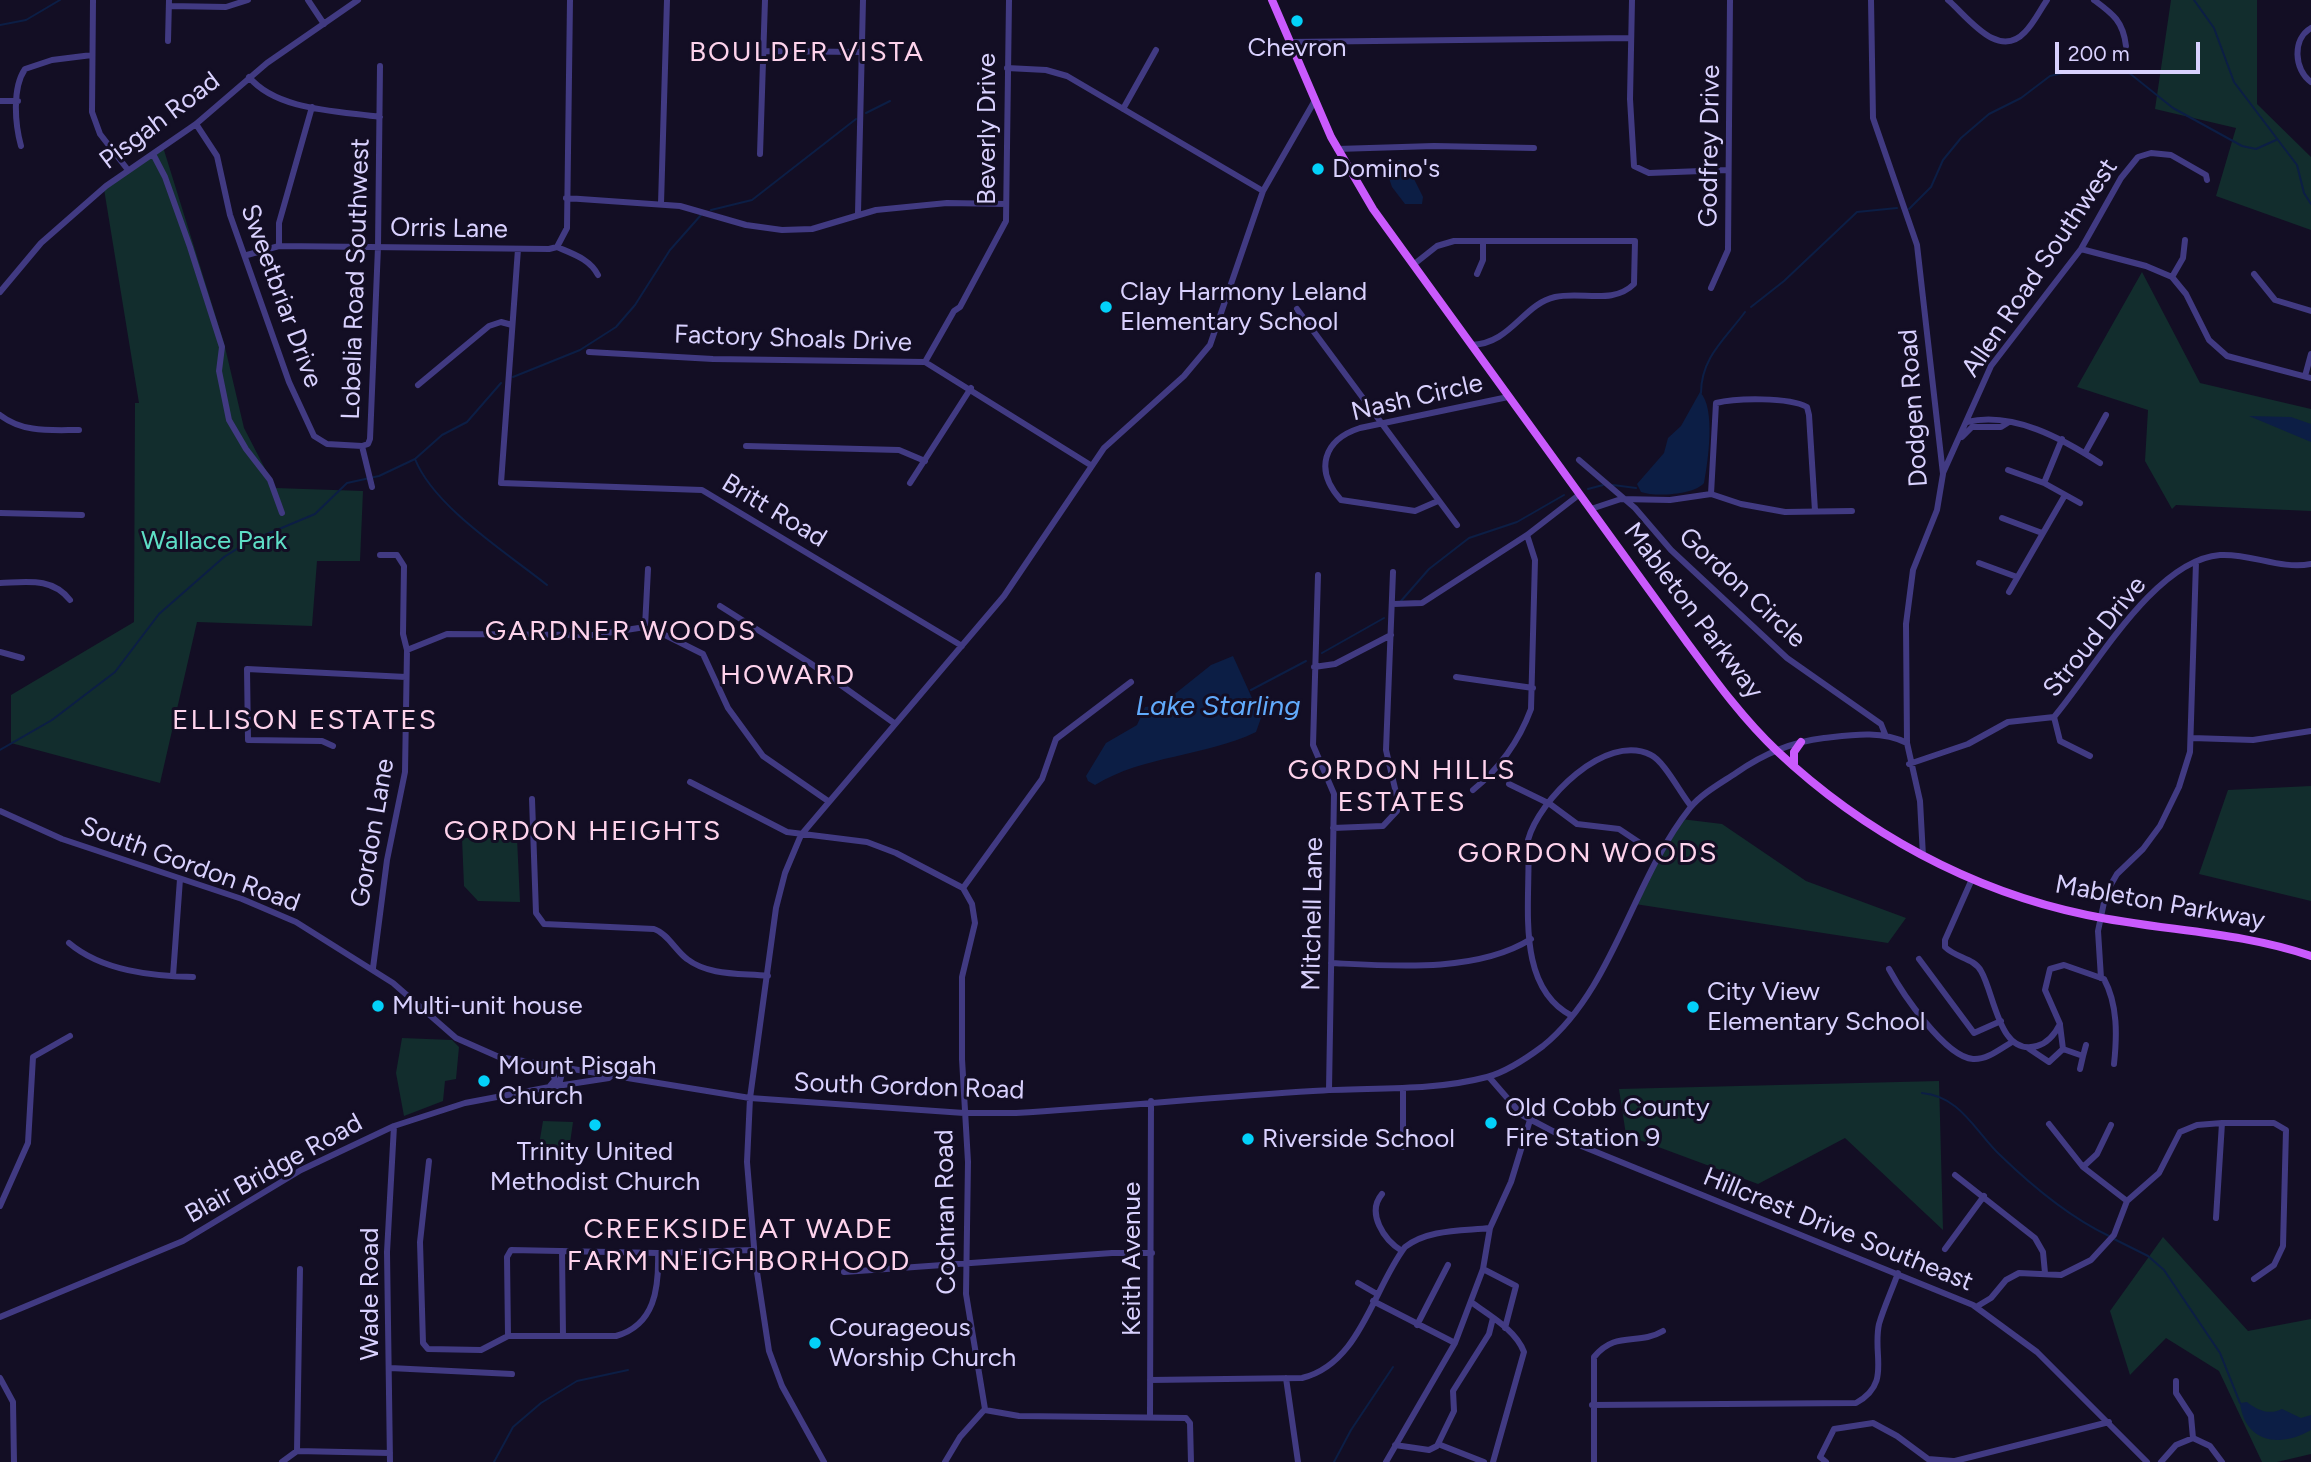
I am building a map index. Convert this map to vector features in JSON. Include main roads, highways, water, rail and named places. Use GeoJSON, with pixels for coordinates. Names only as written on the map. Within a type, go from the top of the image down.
{"type":"FeatureCollection","features":[{"type":"Feature","properties":{"kind":"main road","name":"Mableton Parkway"},"geometry":{"type":"LineString","coordinates":[[1272,0],[1314,102],[1337,149],[1373,209],[1720,686],[1775,750],[1861,819],[1923,856],[2020,898],[2099,918],[2241,937],[2311,956]]}},
{"type":"Feature","properties":{"kind":"main road"},"geometry":{"type":"LineString","coordinates":[[1794,766],[1794,752],[1801,742]]}},
{"type":"Feature","properties":{"kind":"water"},"geometry":{"type":"Polygon","coordinates":[[[1400,160],[1406,163],[1423,197],[1422,204],[1405,204],[1392,187],[1385,166],[1400,160]]]}},
{"type":"Feature","properties":{"kind":"water"},"geometry":{"type":"Polygon","coordinates":[[[1700,392],[1708,410],[1709,422],[1709,449],[1704,483],[1692,490],[1674,494],[1641,492],[1637,484],[1664,453],[1668,438],[1681,426],[1700,392]]]}},
{"type":"Feature","properties":{"kind":"water"},"geometry":{"type":"Polygon","coordinates":[[[2249,416],[2291,417],[2311,424],[2311,442],[2249,416]]]}},
{"type":"Feature","properties":{"kind":"water","name":"Lake Starling"},"geometry":{"type":"Polygon","coordinates":[[[1233,656],[1261,718],[1256,732],[1216,747],[1134,768],[1095,785],[1088,781],[1086,776],[1106,743],[1137,725],[1145,707],[1161,705],[1211,665],[1233,656]]]}},
{"type":"Feature","properties":{"kind":"water"},"geometry":{"type":"Polygon","coordinates":[[[2247,1402],[2264,1411],[2282,1409],[2301,1418],[2311,1415],[2311,1430],[2299,1436],[2276,1440],[2256,1434],[2243,1416],[2240,1403],[2247,1402]]]}},
{"type":"Feature","properties":{"kind":"waterway"},"geometry":{"type":"LineString","coordinates":[[0,25],[26,20],[60,0]]}},
{"type":"Feature","properties":{"kind":"waterway"},"geometry":{"type":"LineString","coordinates":[[2194,0],[2214,28],[2234,82],[2297,165],[2304,193],[2311,204]]}},
{"type":"Feature","properties":{"kind":"waterway"},"geometry":{"type":"LineString","coordinates":[[1909,209],[1931,187],[1943,160],[1961,138],[1989,114],[2021,98],[2050,76],[2071,71],[2128,72],[2173,108],[2242,146],[2256,149],[2276,140]]}},
{"type":"Feature","properties":{"kind":"waterway"},"geometry":{"type":"LineString","coordinates":[[866,113],[890,101]]}},
{"type":"Feature","properties":{"kind":"waterway"},"geometry":{"type":"LineString","coordinates":[[711,210],[752,200],[856,119]]}},
{"type":"Feature","properties":{"kind":"waterway"},"geometry":{"type":"LineString","coordinates":[[1751,307],[1784,281],[1857,212],[1897,208]]}},
{"type":"Feature","properties":{"kind":"waterway"},"geometry":{"type":"LineString","coordinates":[[513,377],[580,350],[616,327],[635,305],[670,250],[701,215]]}},
{"type":"Feature","properties":{"kind":"waterway"},"geometry":{"type":"LineString","coordinates":[[1701,393],[1702,380],[1710,358],[1745,312]]}},
{"type":"Feature","properties":{"kind":"waterway"},"geometry":{"type":"LineString","coordinates":[[0,750],[52,720],[115,672],[159,614],[224,557],[248,542],[315,514],[347,483],[379,476],[415,459],[442,435],[467,422],[501,383]]}},
{"type":"Feature","properties":{"kind":"waterway"},"geometry":{"type":"LineString","coordinates":[[415,459],[424,477],[455,512],[547,585]]}},
{"type":"Feature","properties":{"kind":"waterway"},"geometry":{"type":"LineString","coordinates":[[1588,489],[1603,485]]}},
{"type":"Feature","properties":{"kind":"waterway"},"geometry":{"type":"LineString","coordinates":[[1613,485],[1636,488]]}},
{"type":"Feature","properties":{"kind":"waterway"},"geometry":{"type":"LineString","coordinates":[[1401,601],[1429,569],[1469,538],[1517,522],[1564,495]]}},
{"type":"Feature","properties":{"kind":"waterway"},"geometry":{"type":"LineString","coordinates":[[1322,653],[1384,618]]}},
{"type":"Feature","properties":{"kind":"waterway"},"geometry":{"type":"LineString","coordinates":[[1251,690],[1306,661]]}},
{"type":"Feature","properties":{"kind":"waterway"},"geometry":{"type":"LineString","coordinates":[[1922,1093],[1947,1101],[1957,1108],[2000,1155],[2038,1189],[2080,1220],[2109,1236]]}},
{"type":"Feature","properties":{"kind":"waterway"},"geometry":{"type":"LineString","coordinates":[[2114,1239],[2148,1256],[2164,1270],[2220,1353],[2240,1403]]}},
{"type":"Feature","properties":{"kind":"waterway"},"geometry":{"type":"LineString","coordinates":[[1334,1462],[1351,1430],[1393,1367]]}},
{"type":"Feature","properties":{"kind":"waterway"},"geometry":{"type":"LineString","coordinates":[[494,1462],[513,1427],[541,1403],[577,1381],[628,1370]]}},
{"type":"Feature","properties":{"kind":"place","name":"Chevron"},"geometry":{"type":"Point","coordinates":[1297,21]}},
{"type":"Feature","properties":{"kind":"place","name":"Domino's"},"geometry":{"type":"Point","coordinates":[1318,169]}},
{"type":"Feature","properties":{"kind":"place","name":"Clay Harmony Leland Elementary School"},"geometry":{"type":"Point","coordinates":[1106,307]}},
{"type":"Feature","properties":{"kind":"place","name":"Multi-unit house"},"geometry":{"type":"Point","coordinates":[378,1006]}},
{"type":"Feature","properties":{"kind":"place","name":"City View Elementary School"},"geometry":{"type":"Point","coordinates":[1693,1007]}},
{"type":"Feature","properties":{"kind":"place","name":"Mount Pisgah Church"},"geometry":{"type":"Point","coordinates":[484,1081]}},
{"type":"Feature","properties":{"kind":"place","name":"Old Cobb County Fire Station 9"},"geometry":{"type":"Point","coordinates":[1491,1123]}},
{"type":"Feature","properties":{"kind":"place","name":"Trinity United Methodist Church"},"geometry":{"type":"Point","coordinates":[595,1125]}},
{"type":"Feature","properties":{"kind":"place","name":"Riverside School"},"geometry":{"type":"Point","coordinates":[1248,1139]}},
{"type":"Feature","properties":{"kind":"place","name":"Courageous Worship Church"},"geometry":{"type":"Point","coordinates":[815,1343]}},
{"type":"Feature","properties":{"kind":"district","name":"BOULDER VISTA"},"geometry":{"type":"Point","coordinates":[807,53]}},
{"type":"Feature","properties":{"kind":"district","name":"GARDNER WOODS"},"geometry":{"type":"Point","coordinates":[621,632]}},
{"type":"Feature","properties":{"kind":"district","name":"HOWARD"},"geometry":{"type":"Point","coordinates":[788,676]}},
{"type":"Feature","properties":{"kind":"district","name":"ELLISON ESTATES"},"geometry":{"type":"Point","coordinates":[305,721]}},
{"type":"Feature","properties":{"kind":"district","name":"GORDON HILLS ESTATES"},"geometry":{"type":"Point","coordinates":[1402,787]}},
{"type":"Feature","properties":{"kind":"district","name":"GORDON HEIGHTS"},"geometry":{"type":"Point","coordinates":[583,832]}},
{"type":"Feature","properties":{"kind":"district","name":"GORDON WOODS"},"geometry":{"type":"Point","coordinates":[1588,854]}},
{"type":"Feature","properties":{"kind":"district","name":"CREEKSIDE AT WADE FARM NEIGHBORHOOD"},"geometry":{"type":"Point","coordinates":[739,1246]}},
{"type":"Feature","properties":{"kind":"park label","name":"Wallace Park"},"geometry":{"type":"Point","coordinates":[214,541]}}]}
